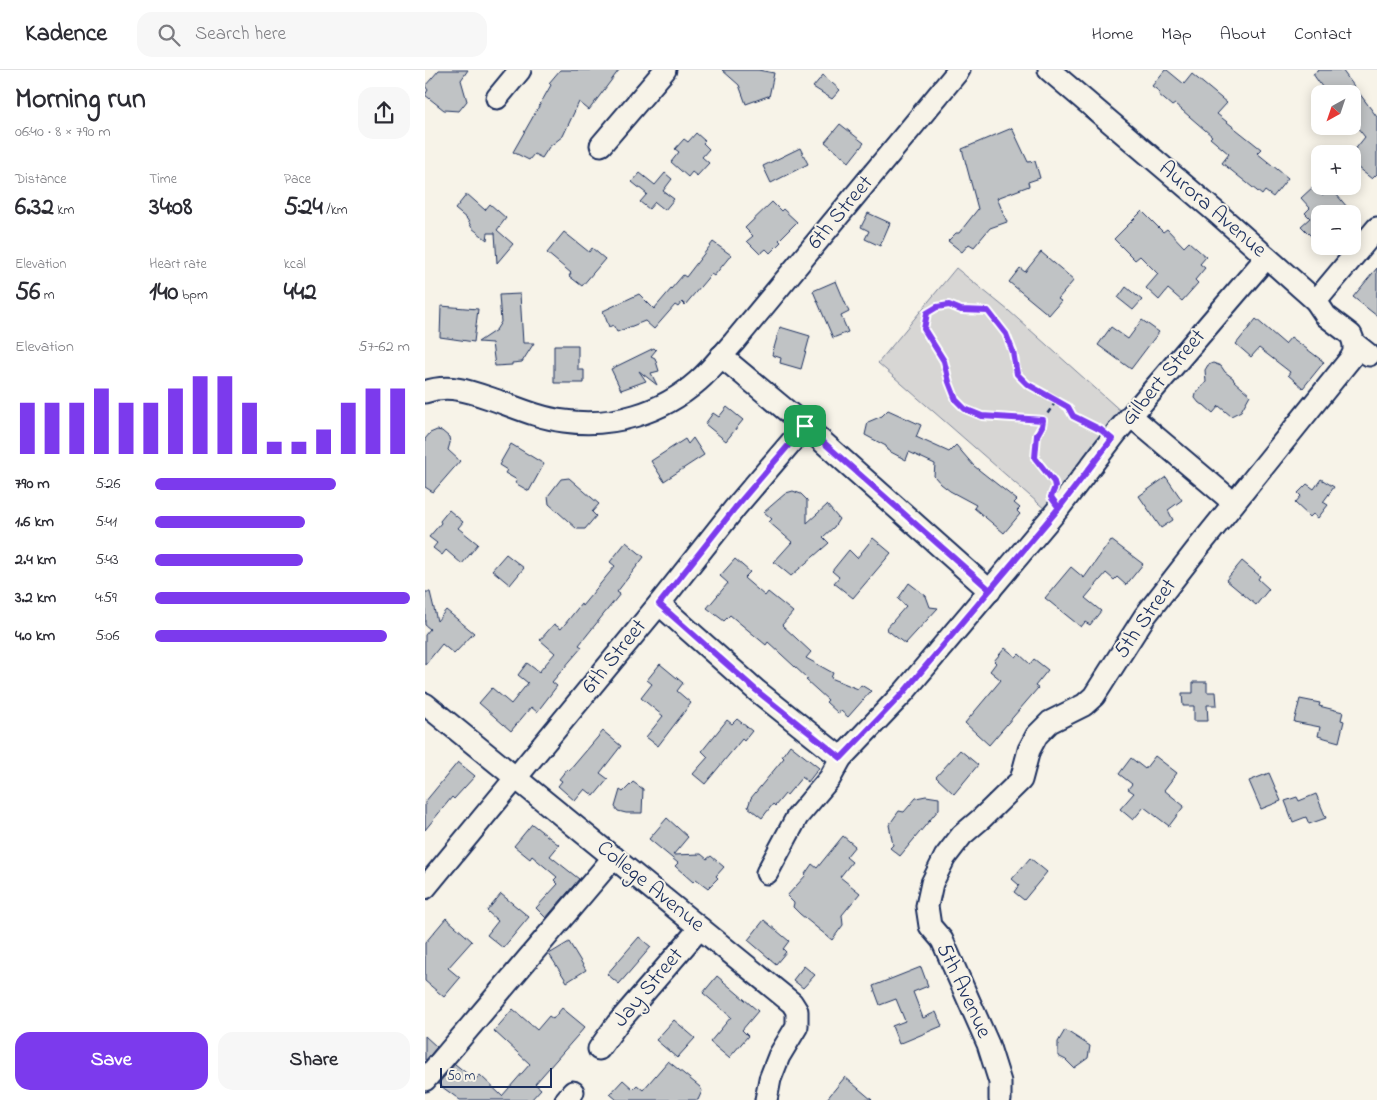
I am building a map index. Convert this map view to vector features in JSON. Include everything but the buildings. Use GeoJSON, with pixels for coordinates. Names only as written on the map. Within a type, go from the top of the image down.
{"type":"FeatureCollection","features":[{"type":"Feature","properties":{"kind":"street"},"geometry":{"type":"LineString","coordinates":[[497,98],[520,70]]}},
{"type":"Feature","properties":{"kind":"street"},"geometry":{"type":"LineString","coordinates":[[601,145],[665,70]]}},
{"type":"Feature","properties":{"kind":"street","name":"6th Street"},"geometry":{"type":"LineString","coordinates":[[425,392],[447,388],[465,390],[536,414],[563,421],[590,423],[622,420],[654,410],[678,397],[699,381],[721,356],[959,70]]}},
{"type":"Feature","properties":{"kind":"street","name":"Aurora Avenue"},"geometry":{"type":"LineString","coordinates":[[1049,70],[1217,213],[1316,301],[1326,316],[1351,335],[1362,349]]}},
{"type":"Feature","properties":{"kind":"street"},"geometry":{"type":"LineString","coordinates":[[1316,301],[1377,228]]}},
{"type":"Feature","properties":{"kind":"street","name":"Gilbert Street"},"geometry":{"type":"LineString","coordinates":[[767,873],[797,817],[830,778],[841,758],[904,692],[1059,508],[1131,416],[1266,258]]}},
{"type":"Feature","properties":{"kind":"street","name":"5th Street"},"geometry":{"type":"LineString","coordinates":[[932,882],[945,856],[962,835],[989,812],[1021,780],[1029,750],[1037,735],[1050,722],[1083,705],[1093,696],[1145,616],[1354,352],[1362,349]]}},
{"type":"Feature","properties":{"kind":"street"},"geometry":{"type":"LineString","coordinates":[[721,356],[805,426],[990,590]]}},
{"type":"Feature","properties":{"kind":"street"},"geometry":{"type":"LineString","coordinates":[[1131,416],[1234,503]]}},
{"type":"Feature","properties":{"kind":"street","name":"6th Street"},"geometry":{"type":"LineString","coordinates":[[425,888],[659,604],[735,508],[805,426]]}},
{"type":"Feature","properties":{"kind":"street"},"geometry":{"type":"LineString","coordinates":[[659,604],[757,691],[841,758]]}},
{"type":"Feature","properties":{"kind":"street","name":"College Avenue"},"geometry":{"type":"LineString","coordinates":[[425,704],[792,1003],[797,1011],[797,1026],[779,1056],[770,1079],[766,1100]]}},
{"type":"Feature","properties":{"kind":"street"},"geometry":{"type":"LineString","coordinates":[[425,1080],[614,857]]}},
{"type":"Feature","properties":{"kind":"street","name":"5th Avenue"},"geometry":{"type":"LineString","coordinates":[[932,882],[927,906],[930,926],[942,940],[988,1044],[1000,1082],[1000,1100]]}},
{"type":"Feature","properties":{"kind":"street","name":"Jay Street"},"geometry":{"type":"LineString","coordinates":[[599,1049],[617,1024],[700,928]]}},
{"type":"Feature","properties":{"kind":"path"},"geometry":{"type":"LineString","coordinates":[[1043,420],[982,416],[965,409],[956,400],[944,361],[924,329],[927,313],[937,307],[949,305],[961,310],[988,311],[1006,334],[1013,352],[1017,374],[1027,384],[1068,407],[1073,416],[1101,430],[1112,439]]}},
{"type":"Feature","properties":{"kind":"path"},"geometry":{"type":"LineString","coordinates":[[1057,400],[1043,420],[1037,435],[1035,458],[1054,482],[1055,487],[1051,497],[1059,508]]}},
{"type":"Feature","properties":{"kind":"shaded area"},"geometry":{"type":"Polygon","coordinates":[[[956,268],[1009,311],[1124,414],[1046,510],[878,363],[956,268]]]}},
{"type":"Feature","properties":{"kind":"route"},"geometry":{"type":"LineString","coordinates":[[805,426],[735,508],[659,604],[757,691],[841,758],[904,692],[990,590],[1059,508],[1112,439],[1101,430],[1073,416],[1068,407],[1027,384],[1017,374],[1013,352],[1006,334],[988,311],[961,310],[949,305],[937,307],[927,313],[924,329],[944,361],[956,400],[965,409],[982,416],[1043,420],[1037,435],[1035,458],[1054,482],[1055,487],[1051,497],[1059,508],[1057,510],[990,590],[805,426]]}}]}
